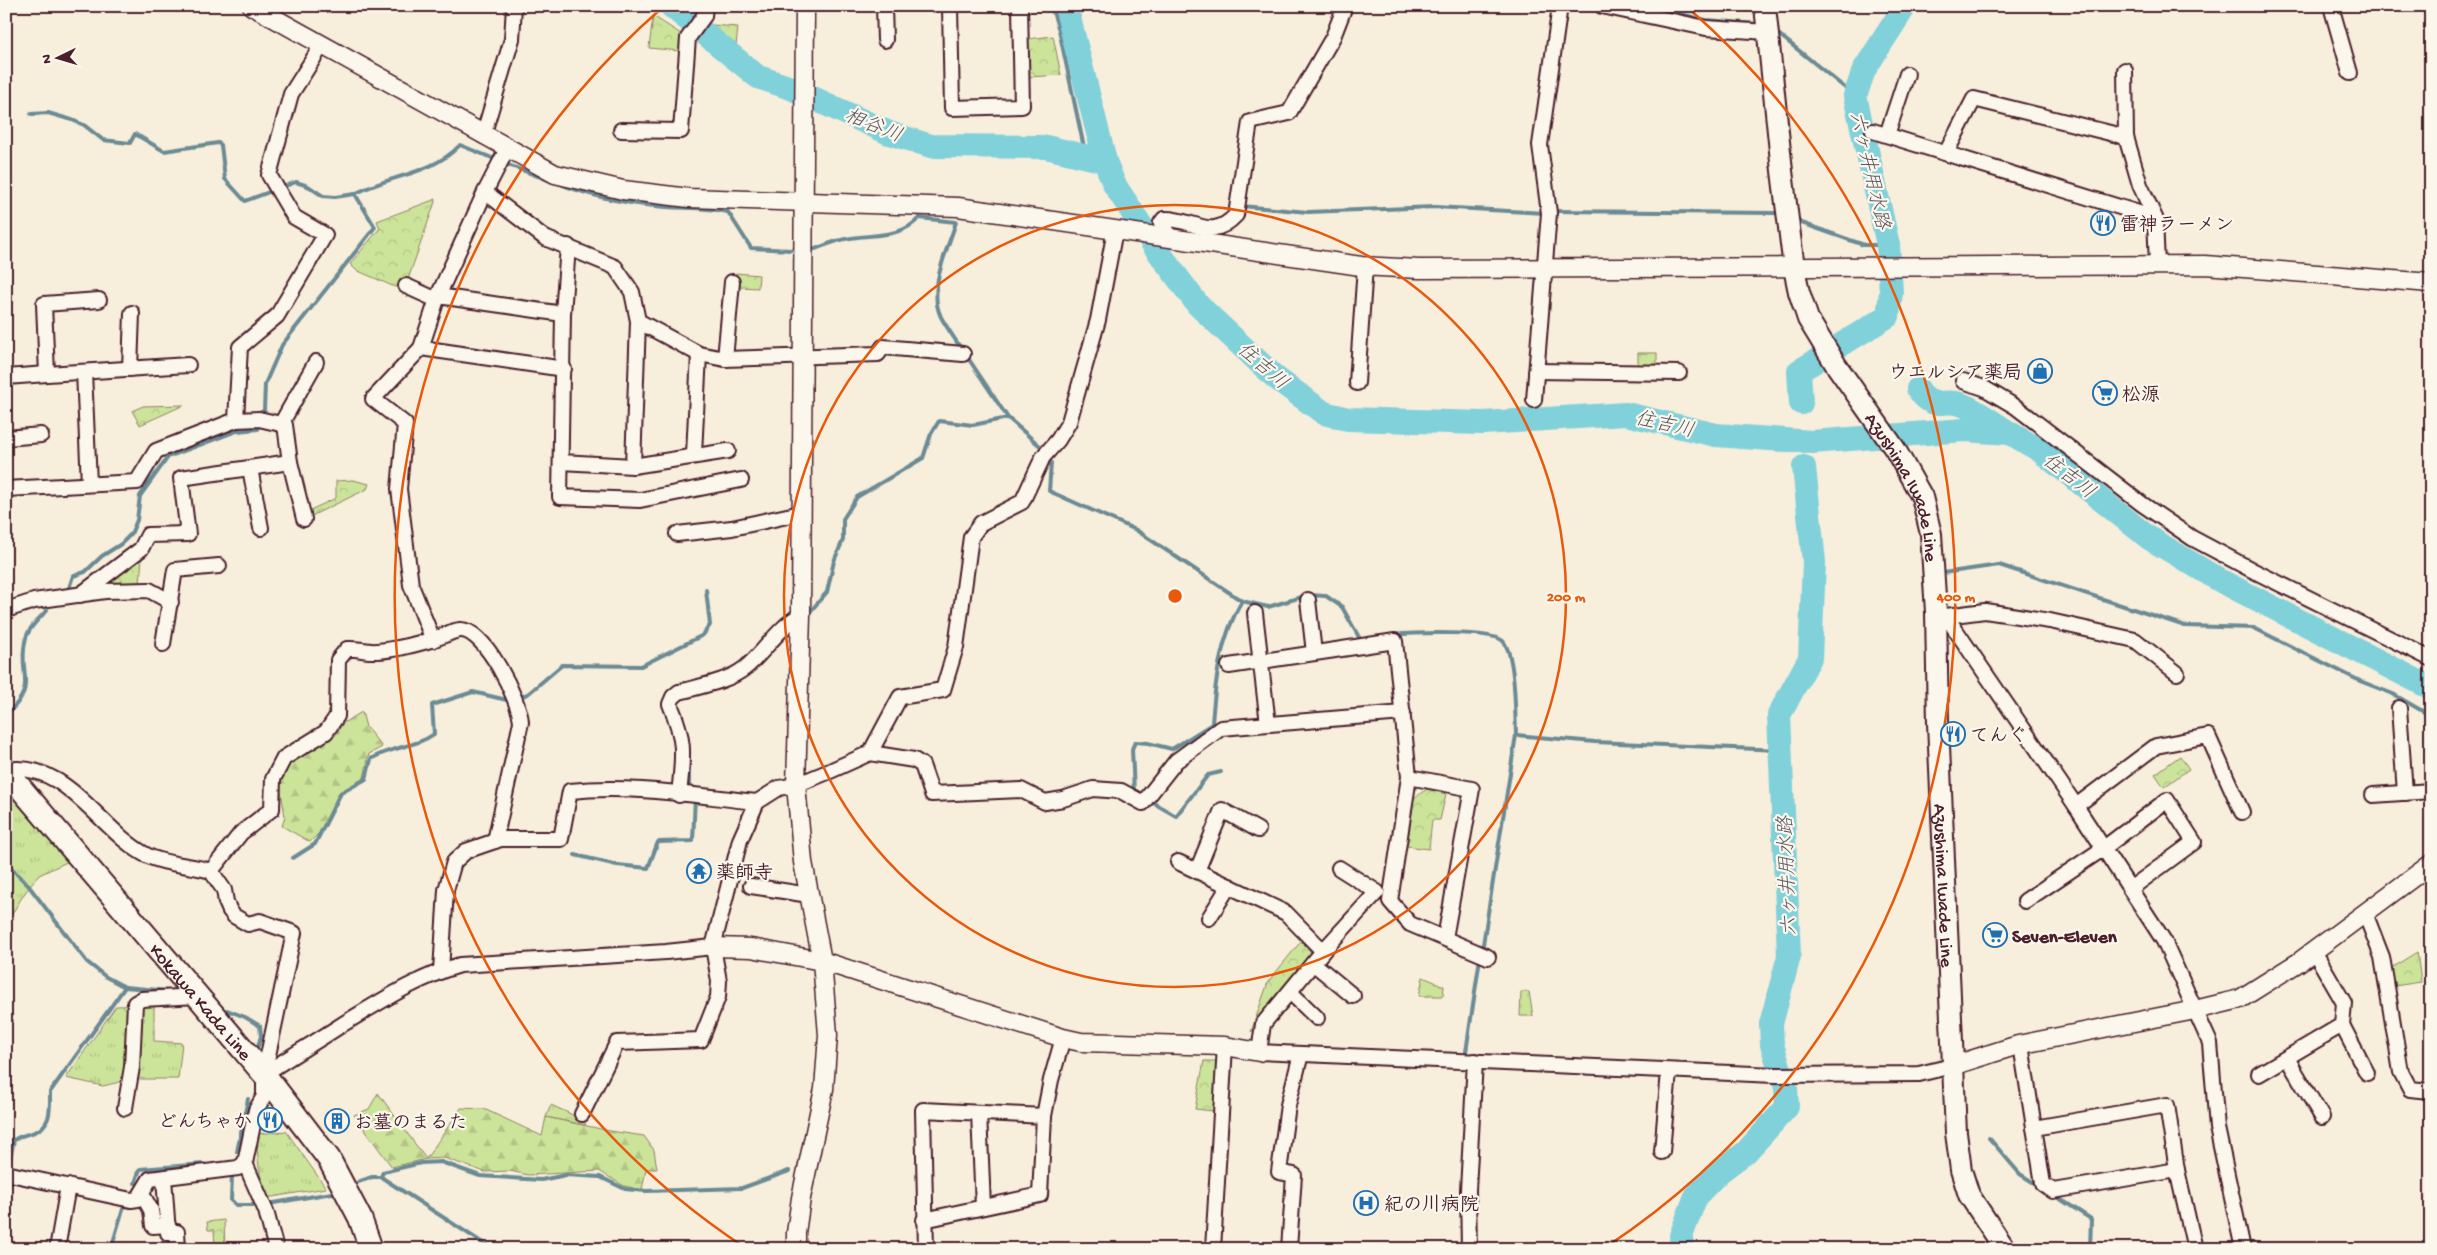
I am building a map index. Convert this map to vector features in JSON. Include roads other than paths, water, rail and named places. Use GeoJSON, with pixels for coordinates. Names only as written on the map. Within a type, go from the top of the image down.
{"type":"FeatureCollection","features":[{"type":"Feature","properties":{"kind":"main road","name":"Azushima Iwade Line"},"geometry":{"type":"LineString","coordinates":[[1765,6],[1794,268],[1808,319],[1836,365],[1876,419],[1895,449],[1922,497],[1931,534],[1941,614],[1938,723],[1956,1133],[1961,1170],[1969,1195],[2005,1249]]}},
{"type":"Feature","properties":{"kind":"main road","name":"Kokawa Kada Line"},"geometry":{"type":"LineString","coordinates":[[6,771],[264,1074],[329,1159],[360,1218],[371,1249]]}},
{"type":"Feature","properties":{"kind":"street"},"geometry":{"type":"LineString","coordinates":[[483,136],[512,39],[514,6]]}},
{"type":"Feature","properties":{"kind":"street"},"geometry":{"type":"LineString","coordinates":[[796,1249],[796,1233],[801,1198],[824,1089],[828,1035],[822,961],[803,862],[796,785],[801,615],[805,6]]}},
{"type":"Feature","properties":{"kind":"street"},"geometry":{"type":"LineString","coordinates":[[884,6],[885,40]]}},
{"type":"Feature","properties":{"kind":"street"},"geometry":{"type":"LineString","coordinates":[[950,6],[952,108],[1022,106],[1020,6]]}},
{"type":"Feature","properties":{"kind":"street"},"geometry":{"type":"LineString","coordinates":[[1167,238],[1161,223],[1164,220],[1172,219],[1213,229],[1226,226],[1236,215],[1250,122],[1289,113],[1333,37],[1345,6]]}},
{"type":"Feature","properties":{"kind":"street"},"geometry":{"type":"LineString","coordinates":[[1534,400],[1549,212],[1540,145],[1560,6]]}},
{"type":"Feature","properties":{"kind":"street"},"geometry":{"type":"LineString","coordinates":[[1602,6],[1706,28],[1768,32]]}},
{"type":"Feature","properties":{"kind":"street"},"geometry":{"type":"LineString","coordinates":[[2331,6],[2350,72]]}},
{"type":"Feature","properties":{"kind":"street"},"geometry":{"type":"LineString","coordinates":[[263,9],[322,46],[555,174],[623,190],[689,198],[804,200],[958,207],[1365,266],[1419,269],[1544,270],[2205,265],[2431,284]]}},
{"type":"Feature","properties":{"kind":"street"},"geometry":{"type":"LineString","coordinates":[[621,130],[681,131],[688,38],[704,11]]}},
{"type":"Feature","properties":{"kind":"street"},"geometry":{"type":"LineString","coordinates":[[236,420],[240,347],[277,316],[325,235],[294,217],[268,175],[291,94],[322,46]]}},
{"type":"Feature","properties":{"kind":"street"},"geometry":{"type":"LineString","coordinates":[[2125,70],[2126,138],[2140,185],[2155,218],[2157,265]]}},
{"type":"Feature","properties":{"kind":"street"},"geometry":{"type":"LineString","coordinates":[[1908,74],[1880,133],[2155,218]]}},
{"type":"Feature","properties":{"kind":"street"},"geometry":{"type":"LineString","coordinates":[[1946,153],[1974,99],[2126,138]]}},
{"type":"Feature","properties":{"kind":"street"},"geometry":{"type":"LineString","coordinates":[[433,640],[410,585],[399,489],[405,424],[373,399],[421,348],[438,298],[485,192],[507,149]]}},
{"type":"Feature","properties":{"kind":"street"},"geometry":{"type":"LineString","coordinates":[[485,192],[545,238],[615,267],[632,292],[638,321],[633,466]]}},
{"type":"Feature","properties":{"kind":"street"},"geometry":{"type":"LineString","coordinates":[[870,753],[900,697],[943,690],[956,647],[971,537],[981,523],[1022,502],[1047,452],[1069,422],[1076,405],[1098,320],[1115,230]]}},
{"type":"Feature","properties":{"kind":"street"},"geometry":{"type":"LineString","coordinates":[[568,246],[563,314],[564,369],[560,497],[640,500],[740,480]]}},
{"type":"Feature","properties":{"kind":"street"},"geometry":{"type":"LineString","coordinates":[[1357,384],[1365,266]]}},
{"type":"Feature","properties":{"kind":"street"},"geometry":{"type":"LineString","coordinates":[[725,359],[732,282]]}},
{"type":"Feature","properties":{"kind":"street"},"geometry":{"type":"LineString","coordinates":[[406,286],[438,298],[563,314]]}},
{"type":"Feature","properties":{"kind":"street"},"geometry":{"type":"LineString","coordinates":[[47,374],[44,304],[99,300]]}},
{"type":"Feature","properties":{"kind":"street"},"geometry":{"type":"LineString","coordinates":[[130,369],[132,313]]}},
{"type":"Feature","properties":{"kind":"street"},"geometry":{"type":"LineString","coordinates":[[638,321],[699,354],[725,359],[878,354],[883,347],[963,354]]}},
{"type":"Feature","properties":{"kind":"street"},"geometry":{"type":"LineString","coordinates":[[421,348],[564,369]]}},
{"type":"Feature","properties":{"kind":"street"},"geometry":{"type":"LineString","coordinates":[[694,454],[699,354]]}},
{"type":"Feature","properties":{"kind":"street"},"geometry":{"type":"LineString","coordinates":[[281,424],[316,362]]}},
{"type":"Feature","properties":{"kind":"street"},"geometry":{"type":"LineString","coordinates":[[6,377],[188,366]]}},
{"type":"Feature","properties":{"kind":"street"},"geometry":{"type":"LineString","coordinates":[[1536,371],[1679,373]]}},
{"type":"Feature","properties":{"kind":"street"},"geometry":{"type":"LineString","coordinates":[[84,372],[90,484]]}},
{"type":"Feature","properties":{"kind":"street"},"geometry":{"type":"LineString","coordinates":[[1963,381],[1984,388],[2016,407],[2142,504],[2192,538],[2431,659]]}},
{"type":"Feature","properties":{"kind":"street"},"geometry":{"type":"LineString","coordinates":[[6,489],[137,482],[156,451],[236,420],[259,418],[285,425],[290,462],[304,519]]}},
{"type":"Feature","properties":{"kind":"street"},"geometry":{"type":"LineString","coordinates":[[6,438],[41,435]]}},
{"type":"Feature","properties":{"kind":"street"},"geometry":{"type":"LineString","coordinates":[[561,462],[633,466],[694,454],[728,451]]}},
{"type":"Feature","properties":{"kind":"street"},"geometry":{"type":"LineString","coordinates":[[80,595],[141,549],[148,535],[188,534],[181,478],[290,462]]}},
{"type":"Feature","properties":{"kind":"street"},"geometry":{"type":"LineString","coordinates":[[250,468],[261,528]]}},
{"type":"Feature","properties":{"kind":"street"},"geometry":{"type":"LineString","coordinates":[[677,534],[732,528],[801,513]]}},
{"type":"Feature","properties":{"kind":"street"},"geometry":{"type":"LineString","coordinates":[[164,644],[175,570],[219,566]]}},
{"type":"Feature","properties":{"kind":"street"},"geometry":{"type":"LineString","coordinates":[[6,610],[34,601],[105,591],[149,590],[171,602]]}},
{"type":"Feature","properties":{"kind":"street"},"geometry":{"type":"LineString","coordinates":[[1308,600],[1314,653]]}},
{"type":"Feature","properties":{"kind":"street"},"geometry":{"type":"LineString","coordinates":[[1941,614],[1986,611],[2050,621],[2135,640],[2177,673]]}},
{"type":"Feature","properties":{"kind":"street"},"geometry":{"type":"LineString","coordinates":[[1255,613],[1268,724]]}},
{"type":"Feature","properties":{"kind":"street"},"geometry":{"type":"LineString","coordinates":[[1941,614],[2076,806],[2164,941],[2210,1043],[2217,1128],[2243,1249]]}},
{"type":"Feature","properties":{"kind":"street"},"geometry":{"type":"LineString","coordinates":[[679,795],[683,749],[680,729],[670,704],[673,697],[679,692],[707,685],[739,672],[790,621],[801,615]]}},
{"type":"Feature","properties":{"kind":"street"},"geometry":{"type":"LineString","coordinates":[[211,871],[241,834],[272,809],[273,779],[284,758],[326,732],[337,716],[338,660],[346,649],[377,651],[433,640],[460,630],[479,639],[491,654],[520,711],[521,722],[495,841]]}},
{"type":"Feature","properties":{"kind":"street"},"geometry":{"type":"LineString","coordinates":[[1229,666],[1395,641],[1409,777],[1390,901],[1410,924],[1488,956]]}},
{"type":"Feature","properties":{"kind":"street"},"geometry":{"type":"LineString","coordinates":[[2399,708],[2405,792]]}},
{"type":"Feature","properties":{"kind":"street"},"geometry":{"type":"LineString","coordinates":[[582,1114],[617,1043],[702,1040],[718,997],[719,980],[713,947],[740,840],[757,802],[779,788],[796,785],[870,753],[914,760],[922,765],[932,794],[1021,790],[1046,802],[1093,790],[1102,790],[1122,791],[1144,803],[1176,760],[1222,728],[1402,712]]}},
{"type":"Feature","properties":{"kind":"street"},"geometry":{"type":"LineString","coordinates":[[2076,806],[2156,746],[2208,736],[2242,812]]}},
{"type":"Feature","properties":{"kind":"street"},"geometry":{"type":"LineString","coordinates":[[6,771],[26,768],[50,777],[84,800],[112,831],[149,856],[211,871],[224,890],[226,902],[234,916],[248,924],[260,921],[294,933],[264,1074],[264,1096],[256,1110],[245,1162],[266,1211],[276,1249]]}},
{"type":"Feature","properties":{"kind":"street"},"geometry":{"type":"LineString","coordinates":[[1409,777],[1472,789],[1445,938]]}},
{"type":"Feature","properties":{"kind":"street"},"geometry":{"type":"LineString","coordinates":[[441,971],[446,890],[454,862],[466,852],[502,839],[561,839],[570,791],[588,789],[649,791],[757,802]]}},
{"type":"Feature","properties":{"kind":"street"},"geometry":{"type":"LineString","coordinates":[[2373,795],[2431,790]]}},
{"type":"Feature","properties":{"kind":"street"},"geometry":{"type":"LineString","coordinates":[[2025,901],[2104,848],[2168,800],[2194,842],[2130,889]]}},
{"type":"Feature","properties":{"kind":"street"},"geometry":{"type":"LineString","coordinates":[[1197,871],[1222,810],[1258,830]]}},
{"type":"Feature","properties":{"kind":"street"},"geometry":{"type":"LineString","coordinates":[[1178,862],[1286,913],[1323,951]]}},
{"type":"Feature","properties":{"kind":"street"},"geometry":{"type":"LineString","coordinates":[[264,1074],[402,989],[441,971],[460,965],[666,952],[713,947],[751,948],[822,961],[1063,1038],[1081,1042],[1225,1046],[1259,1052],[1669,1071],[1775,1075],[1919,1074],[2021,1045],[2195,1010],[2240,999],[2314,951],[2431,864]]}},
{"type":"Feature","properties":{"kind":"street"},"geometry":{"type":"LineString","coordinates":[[1259,1052],[1263,1024],[1323,951],[1377,892],[1338,868]]}},
{"type":"Feature","properties":{"kind":"street"},"geometry":{"type":"LineString","coordinates":[[751,886],[809,895]]}},
{"type":"Feature","properties":{"kind":"street"},"geometry":{"type":"LineString","coordinates":[[1209,918],[1229,886]]}},
{"type":"Feature","properties":{"kind":"street"},"geometry":{"type":"LineString","coordinates":[[2365,913],[2382,957],[2401,1072],[2410,1088],[2431,1091]]}},
{"type":"Feature","properties":{"kind":"street"},"geometry":{"type":"LineString","coordinates":[[2314,951],[2344,1003],[2342,1025],[2367,1073]]}},
{"type":"Feature","properties":{"kind":"street"},"geometry":{"type":"LineString","coordinates":[[1313,963],[1353,996]]}},
{"type":"Feature","properties":{"kind":"street"},"geometry":{"type":"LineString","coordinates":[[1290,992],[1317,1018]]}},
{"type":"Feature","properties":{"kind":"street"},"geometry":{"type":"LineString","coordinates":[[125,1108],[132,1067],[135,1003],[142,999],[198,996]]}},
{"type":"Feature","properties":{"kind":"street"},"geometry":{"type":"LineString","coordinates":[[2259,1074],[2342,1025]]}},
{"type":"Feature","properties":{"kind":"street"},"geometry":{"type":"LineString","coordinates":[[924,1220],[1040,1195],[1044,1116],[1051,1080],[1063,1038]]}},
{"type":"Feature","properties":{"kind":"street"},"geometry":{"type":"LineString","coordinates":[[2021,1045],[2043,1184],[2053,1191],[2177,1170]]}},
{"type":"Feature","properties":{"kind":"street"},"geometry":{"type":"LineString","coordinates":[[1213,1249],[1225,1046]]}},
{"type":"Feature","properties":{"kind":"street"},"geometry":{"type":"LineString","coordinates":[[1289,1249],[1294,1175],[1279,1172],[1288,1105],[1302,1054]]}},
{"type":"Feature","properties":{"kind":"street"},"geometry":{"type":"LineString","coordinates":[[2287,1058],[2322,1117]]}},
{"type":"Feature","properties":{"kind":"street"},"geometry":{"type":"LineString","coordinates":[[1469,1249],[1468,1190],[1474,1061]]}},
{"type":"Feature","properties":{"kind":"street"},"geometry":{"type":"LineString","coordinates":[[1662,1152],[1669,1071]]}},
{"type":"Feature","properties":{"kind":"street"},"geometry":{"type":"LineString","coordinates":[[2034,1128],[2167,1105],[2177,1170],[2195,1249]]}},
{"type":"Feature","properties":{"kind":"street"},"geometry":{"type":"LineString","coordinates":[[926,1249],[923,1110],[1044,1116]]}},
{"type":"Feature","properties":{"kind":"street"},"geometry":{"type":"LineString","coordinates":[[978,1113],[983,1207]]}},
{"type":"Feature","properties":{"kind":"street"},"geometry":{"type":"LineString","coordinates":[[6,1174],[131,1200],[138,1199],[150,1179],[238,1168],[245,1162]]}},
{"type":"Feature","properties":{"kind":"street"},"geometry":{"type":"LineString","coordinates":[[164,1178],[168,1233],[177,1232],[178,1249]]}},
{"type":"Feature","properties":{"kind":"street"},"geometry":{"type":"LineString","coordinates":[[57,1249],[68,1186]]}},
{"type":"Feature","properties":{"kind":"street"},"geometry":{"type":"LineString","coordinates":[[142,1194],[152,1210],[153,1226],[168,1224]]}},
{"type":"Feature","properties":{"kind":"waterway","name":"相谷川"},"geometry":{"type":"LineString","coordinates":[[671,6],[758,77],[791,88],[889,133],[931,146],[1046,147],[1105,161]]}},
{"type":"Feature","properties":{"kind":"waterway"},"geometry":{"type":"LineString","coordinates":[[1051,6],[1059,30],[1086,157]]}},
{"type":"Feature","properties":{"kind":"waterway","name":"住吉川"},"geometry":{"type":"LineString","coordinates":[[1066,6],[1105,161],[1114,184],[1155,247],[1198,305],[1276,378],[1324,413],[1348,419],[1483,423],[1626,414],[1716,435],[1812,442],[1964,430],[2010,433],[2039,450],[2149,538],[2221,581],[2431,688]]}},
{"type":"Feature","properties":{"kind":"waterway"},"geometry":{"type":"LineString","coordinates":[[1646,6],[1706,20],[1757,24]]}},
{"type":"Feature","properties":{"kind":"waterway","name":"六ヶ井用水路"},"geometry":{"type":"LineString","coordinates":[[1839,346],[1888,316],[1891,292],[1888,245],[1855,96],[1864,70],[1905,6]]}},
{"type":"Feature","properties":{"kind":"waterway"},"geometry":{"type":"LineString","coordinates":[[1776,32],[1855,96]]}},
{"type":"Feature","properties":{"kind":"waterway"},"geometry":{"type":"LineString","coordinates":[[31,114],[48,113],[72,120],[84,125],[103,140],[130,143],[135,134],[164,151],[218,143],[221,145],[225,179],[245,201],[296,182],[308,186],[323,196],[335,197],[355,194]]}},
{"type":"Feature","properties":{"kind":"waterway"},"geometry":{"type":"LineString","coordinates":[[264,410],[265,384],[282,345],[375,227],[355,194],[437,163],[460,145],[497,160]]}},
{"type":"Feature","properties":{"kind":"waterway"},"geometry":{"type":"LineString","coordinates":[[503,163],[548,180]]}},
{"type":"Feature","properties":{"kind":"waterway"},"geometry":{"type":"LineString","coordinates":[[555,182],[592,195],[630,203],[728,212],[751,248],[791,250]]}},
{"type":"Feature","properties":{"kind":"waterway"},"geometry":{"type":"LineString","coordinates":[[1241,206],[1308,212],[1435,207],[1545,213]]}},
{"type":"Feature","properties":{"kind":"waterway"},"geometry":{"type":"LineString","coordinates":[[1552,211],[1775,213],[1782,216]]}},
{"type":"Feature","properties":{"kind":"waterway"},"geometry":{"type":"LineString","coordinates":[[815,249],[841,240],[893,233],[911,225],[919,218],[956,222],[940,269],[936,294],[937,306],[941,317],[962,350]]}},
{"type":"Feature","properties":{"kind":"waterway"},"geometry":{"type":"LineString","coordinates":[[1796,221],[1864,245],[1888,245]]}},
{"type":"Feature","properties":{"kind":"waterway"},"geometry":{"type":"LineString","coordinates":[[966,355],[1008,418],[1047,452],[1051,463],[1049,491],[1136,530],[1242,601],[1268,607],[1308,595],[1326,596],[1342,607],[1360,639],[1365,639]]}},
{"type":"Feature","properties":{"kind":"waterway","name":"六ヶ井用水路"},"geometry":{"type":"LineString","coordinates":[[1801,403],[1799,371],[1819,359]]}},
{"type":"Feature","properties":{"kind":"waterway","name":"六ヶ井用水路"},"geometry":{"type":"LineString","coordinates":[[1918,389],[1929,400],[1939,403],[1950,402],[1963,405],[2005,430]]}},
{"type":"Feature","properties":{"kind":"waterway"},"geometry":{"type":"LineString","coordinates":[[809,613],[827,592],[834,561],[843,540],[843,519],[857,497],[923,458],[931,434],[939,421],[973,425],[1008,418]]}},
{"type":"Feature","properties":{"kind":"waterway"},"geometry":{"type":"LineString","coordinates":[[64,592],[69,588],[73,576],[85,572],[102,556],[121,544],[131,534],[137,520],[140,496],[168,457],[237,431],[258,429]]}},
{"type":"Feature","properties":{"kind":"waterway","name":"六ヶ井用水路"},"geometry":{"type":"LineString","coordinates":[[1682,1249],[1681,1236],[1696,1196],[1718,1173],[1746,1152],[1787,1107],[1786,1087],[1772,1045],[1771,1024],[1789,956],[1779,715],[1810,658],[1814,562],[1804,467]]}},
{"type":"Feature","properties":{"kind":"waterway"},"geometry":{"type":"LineString","coordinates":[[1943,573],[1999,565],[2185,626],[2254,628],[2360,681],[2393,694],[2431,716]]}},
{"type":"Feature","properties":{"kind":"waterway"},"geometry":{"type":"LineString","coordinates":[[517,699],[529,693],[562,665],[641,666],[703,635],[710,625],[706,590]]}},
{"type":"Feature","properties":{"kind":"waterway"},"geometry":{"type":"LineString","coordinates":[[1137,794],[1134,792],[1132,749],[1135,742],[1172,749],[1212,724],[1220,661],[1228,630],[1242,601]]}},
{"type":"Feature","properties":{"kind":"waterway"},"geometry":{"type":"LineString","coordinates":[[6,715],[16,705],[25,688],[24,654],[26,637],[33,625],[47,610]]}},
{"type":"Feature","properties":{"kind":"waterway"},"geometry":{"type":"LineString","coordinates":[[1394,635],[1468,634],[1484,635],[1503,641],[1507,648],[1513,672],[1516,735],[1595,742],[1780,750]]}},
{"type":"Feature","properties":{"kind":"waterway"},"geometry":{"type":"LineString","coordinates":[[293,858],[315,844],[341,793],[366,779],[371,759],[427,739],[434,734],[432,705],[473,692],[511,701]]}},
{"type":"Feature","properties":{"kind":"waterway"},"geometry":{"type":"LineString","coordinates":[[1482,951],[1516,735]]}},
{"type":"Feature","properties":{"kind":"waterway"},"geometry":{"type":"LineString","coordinates":[[689,761],[689,791]]}},
{"type":"Feature","properties":{"kind":"waterway"},"geometry":{"type":"LineString","coordinates":[[1150,801],[1176,816],[1208,775],[1221,772]]}},
{"type":"Feature","properties":{"kind":"waterway"},"geometry":{"type":"LineString","coordinates":[[575,855],[617,865],[648,868],[658,842],[693,841],[695,797]]}},
{"type":"Feature","properties":{"kind":"waterway"},"geometry":{"type":"LineString","coordinates":[[6,863],[28,885],[87,962],[106,977],[125,987],[169,991]]}},
{"type":"Feature","properties":{"kind":"waterway"},"geometry":{"type":"LineString","coordinates":[[1466,1052],[1480,958]]}},
{"type":"Feature","properties":{"kind":"waterway"},"geometry":{"type":"LineString","coordinates":[[6,1164],[9,1164],[14,1140],[39,1130],[46,1122],[50,1111],[50,1092],[125,987]]}},
{"type":"Feature","properties":{"kind":"waterway"},"geometry":{"type":"LineString","coordinates":[[227,1010],[245,1017],[260,1026],[261,1036],[258,1046]]}},
{"type":"Feature","properties":{"kind":"waterway"},"geometry":{"type":"LineString","coordinates":[[237,1152],[248,1099]]}},
{"type":"Feature","properties":{"kind":"waterway"},"geometry":{"type":"LineString","coordinates":[[1989,1138],[2020,1174],[2039,1186]]}},
{"type":"Feature","properties":{"kind":"waterway"},"geometry":{"type":"LineString","coordinates":[[381,1177],[383,1172],[421,1163],[441,1162],[480,1176],[541,1180],[566,1175],[600,1177],[625,1189],[646,1191],[742,1188],[789,1171]]}},
{"type":"Feature","properties":{"kind":"waterway"},"geometry":{"type":"LineString","coordinates":[[135,1183],[140,1169],[204,1164]]}},
{"type":"Feature","properties":{"kind":"waterway"},"geometry":{"type":"LineString","coordinates":[[232,1176],[231,1200],[236,1205],[255,1205]]}},
{"type":"Feature","properties":{"kind":"waterway"},"geometry":{"type":"LineString","coordinates":[[358,1182],[372,1177],[381,1177],[492,1249]]}},
{"type":"Feature","properties":{"kind":"waterway"},"geometry":{"type":"LineString","coordinates":[[268,1204],[332,1193]]}},
{"type":"Feature","properties":{"kind":"waterway"},"geometry":{"type":"LineString","coordinates":[[2054,1195],[2091,1219],[2090,1249]]}},
{"type":"Feature","properties":{"kind":"waterway"},"geometry":{"type":"LineString","coordinates":[[111,1249],[123,1209]]}},
{"type":"Feature","properties":{"kind":"place","name":"雷神ラーメン"},"geometry":{"type":"Point","coordinates":[2103,223]}},
{"type":"Feature","properties":{"kind":"place","name":"ウエルシア薬局"},"geometry":{"type":"Point","coordinates":[2040,371]}},
{"type":"Feature","properties":{"kind":"place","name":"松源"},"geometry":{"type":"Point","coordinates":[2105,393]}},
{"type":"Feature","properties":{"kind":"place","name":"てんぐ"},"geometry":{"type":"Point","coordinates":[1953,734]}},
{"type":"Feature","properties":{"kind":"place","name":"薬師寺"},"geometry":{"type":"Point","coordinates":[699,871]}},
{"type":"Feature","properties":{"kind":"place","name":"Seven-Eleven"},"geometry":{"type":"Point","coordinates":[1995,935]}},
{"type":"Feature","properties":{"kind":"place","name":"どんちゃか"},"geometry":{"type":"Point","coordinates":[270,1120]}},
{"type":"Feature","properties":{"kind":"place","name":"お墓のまるた"},"geometry":{"type":"Point","coordinates":[337,1121]}},
{"type":"Feature","properties":{"kind":"place","name":"紀の川病院"},"geometry":{"type":"Point","coordinates":[1366,1203]}}]}
